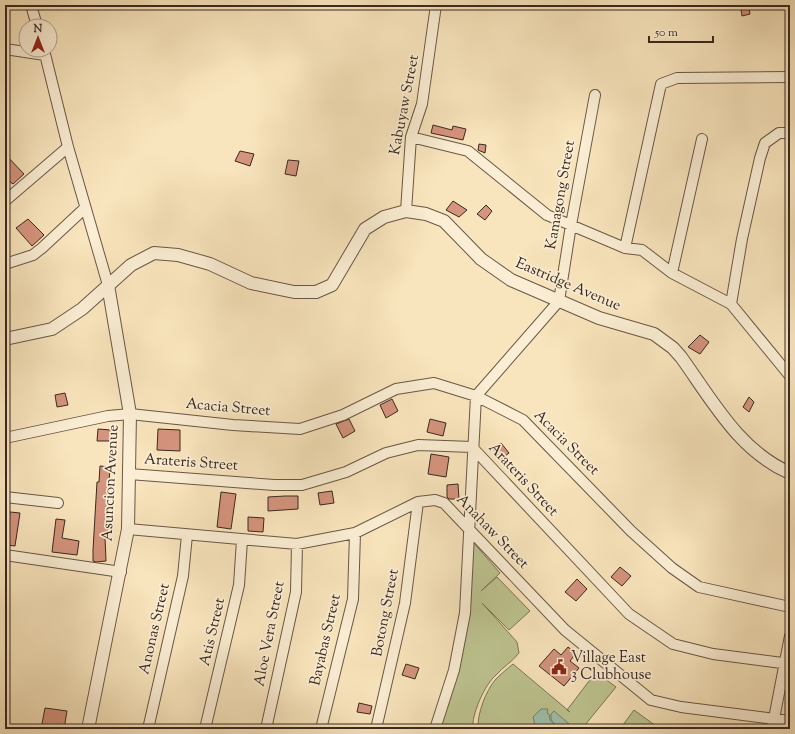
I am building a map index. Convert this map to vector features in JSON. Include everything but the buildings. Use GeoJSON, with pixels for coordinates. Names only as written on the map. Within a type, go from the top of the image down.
{"type":"FeatureCollection","features":[{"type":"Feature","properties":{"kind":"street"},"geometry":{"type":"LineString","coordinates":[[31,5],[35,18]]}},
{"type":"Feature","properties":{"kind":"street","name":"Kabuyaw Street"},"geometry":{"type":"LineString","coordinates":[[406,211],[411,137],[422,104],[436,5]]}},
{"type":"Feature","properties":{"kind":"street"},"geometry":{"type":"LineString","coordinates":[[5,49],[18,50]]}},
{"type":"Feature","properties":{"kind":"street"},"geometry":{"type":"LineString","coordinates":[[46,58],[68,147],[108,285]]}},
{"type":"Feature","properties":{"kind":"street"},"geometry":{"type":"LineString","coordinates":[[625,248],[661,84],[677,78],[790,77]]}},
{"type":"Feature","properties":{"kind":"street","name":"Kamagong Street"},"geometry":{"type":"LineString","coordinates":[[559,301],[571,225],[595,95]]}},
{"type":"Feature","properties":{"kind":"street"},"geometry":{"type":"LineString","coordinates":[[731,304],[742,239],[765,143],[779,133],[790,133]]}},
{"type":"Feature","properties":{"kind":"street"},"geometry":{"type":"LineString","coordinates":[[411,137],[468,151],[547,216],[625,248],[642,250],[672,274],[731,304],[790,376]]}},
{"type":"Feature","properties":{"kind":"street"},"geometry":{"type":"LineString","coordinates":[[672,274],[702,139]]}},
{"type":"Feature","properties":{"kind":"street"},"geometry":{"type":"LineString","coordinates":[[5,201],[68,147]]}},
{"type":"Feature","properties":{"kind":"street"},"geometry":{"type":"LineString","coordinates":[[5,264],[33,255],[86,208]]}},
{"type":"Feature","properties":{"kind":"street","name":"Eastridge Avenue"},"geometry":{"type":"LineString","coordinates":[[5,339],[52,329],[82,309],[131,265],[154,253],[178,255],[203,262],[251,283],[294,292],[316,292],[332,285],[365,229],[384,217],[406,211],[426,214],[444,221],[481,259],[511,280],[599,318],[654,334],[673,348],[732,430],[764,458],[790,473]]}},
{"type":"Feature","properties":{"kind":"street","name":"Asuncion Avenue"},"geometry":{"type":"LineString","coordinates":[[88,729],[121,572],[128,529],[130,414],[108,285]]}},
{"type":"Feature","properties":{"kind":"street"},"geometry":{"type":"LineString","coordinates":[[435,729],[454,670],[465,613],[472,447],[476,396],[559,301]]}},
{"type":"Feature","properties":{"kind":"street","name":"Acacia Street"},"geometry":{"type":"LineString","coordinates":[[5,438],[108,416],[130,414],[233,425],[300,429],[343,415],[396,389],[434,383],[476,396],[523,420],[631,531],[672,568],[699,587],[790,607]]}},
{"type":"Feature","properties":{"kind":"street","name":"Arateris Street"},"geometry":{"type":"LineString","coordinates":[[129,474],[274,485],[302,485],[346,472],[386,453],[418,445],[472,447],[629,614],[674,644],[712,654],[788,664]]}},
{"type":"Feature","properties":{"kind":"street"},"geometry":{"type":"LineString","coordinates":[[5,497],[58,503]]}},
{"type":"Feature","properties":{"kind":"street","name":"Anahaw Street"},"geometry":{"type":"LineString","coordinates":[[128,529],[298,544],[355,533],[418,502],[435,500],[444,503],[565,630],[651,700],[773,725],[790,721]]}},
{"type":"Feature","properties":{"kind":"street","name":"Botong Street"},"geometry":{"type":"LineString","coordinates":[[376,729],[405,603],[418,502]]}},
{"type":"Feature","properties":{"kind":"street","name":"Bayabas Street"},"geometry":{"type":"LineString","coordinates":[[321,729],[353,599],[355,533]]}},
{"type":"Feature","properties":{"kind":"street","name":"Anonas Street"},"geometry":{"type":"LineString","coordinates":[[148,729],[183,576],[186,535]]}},
{"type":"Feature","properties":{"kind":"street","name":"Atis Street"},"geometry":{"type":"LineString","coordinates":[[205,729],[239,586],[242,540]]}},
{"type":"Feature","properties":{"kind":"street","name":"Aloe Vera Street"},"geometry":{"type":"LineString","coordinates":[[266,729],[296,592],[298,544]]}},
{"type":"Feature","properties":{"kind":"street"},"geometry":{"type":"LineString","coordinates":[[5,555],[121,572]]}},
{"type":"Feature","properties":{"kind":"street"},"geometry":{"type":"LineString","coordinates":[[773,725],[788,664],[790,636]]}},
{"type":"Feature","properties":{"kind":"green space"},"geometry":{"type":"Polygon","coordinates":[[[472,541],[500,573],[481,591],[497,577],[530,611],[509,630],[482,603],[517,642],[519,653],[487,685],[476,708],[473,729],[440,729],[457,673],[472,541]]]}},
{"type":"Feature","properties":{"kind":"green space"},"geometry":{"type":"Polygon","coordinates":[[[513,664],[567,710],[596,672],[616,687],[585,725],[589,729],[478,729],[479,716],[489,689],[496,679],[513,664]]]}},
{"type":"Feature","properties":{"kind":"green space"},"geometry":{"type":"Polygon","coordinates":[[[634,710],[656,726],[684,729],[620,729],[634,710]]]}},
{"type":"Feature","properties":{"kind":"shaded area"},"geometry":{"type":"Polygon","coordinates":[[[541,709],[548,709],[547,713],[549,714],[550,720],[556,727],[562,728],[551,720],[551,714],[554,711],[575,729],[536,729],[533,717],[541,709]]]}},
{"type":"Feature","properties":{"kind":"place","name":"Village East 3 Clubhouse"},"geometry":{"type":"Point","coordinates":[559,667]}}]}
